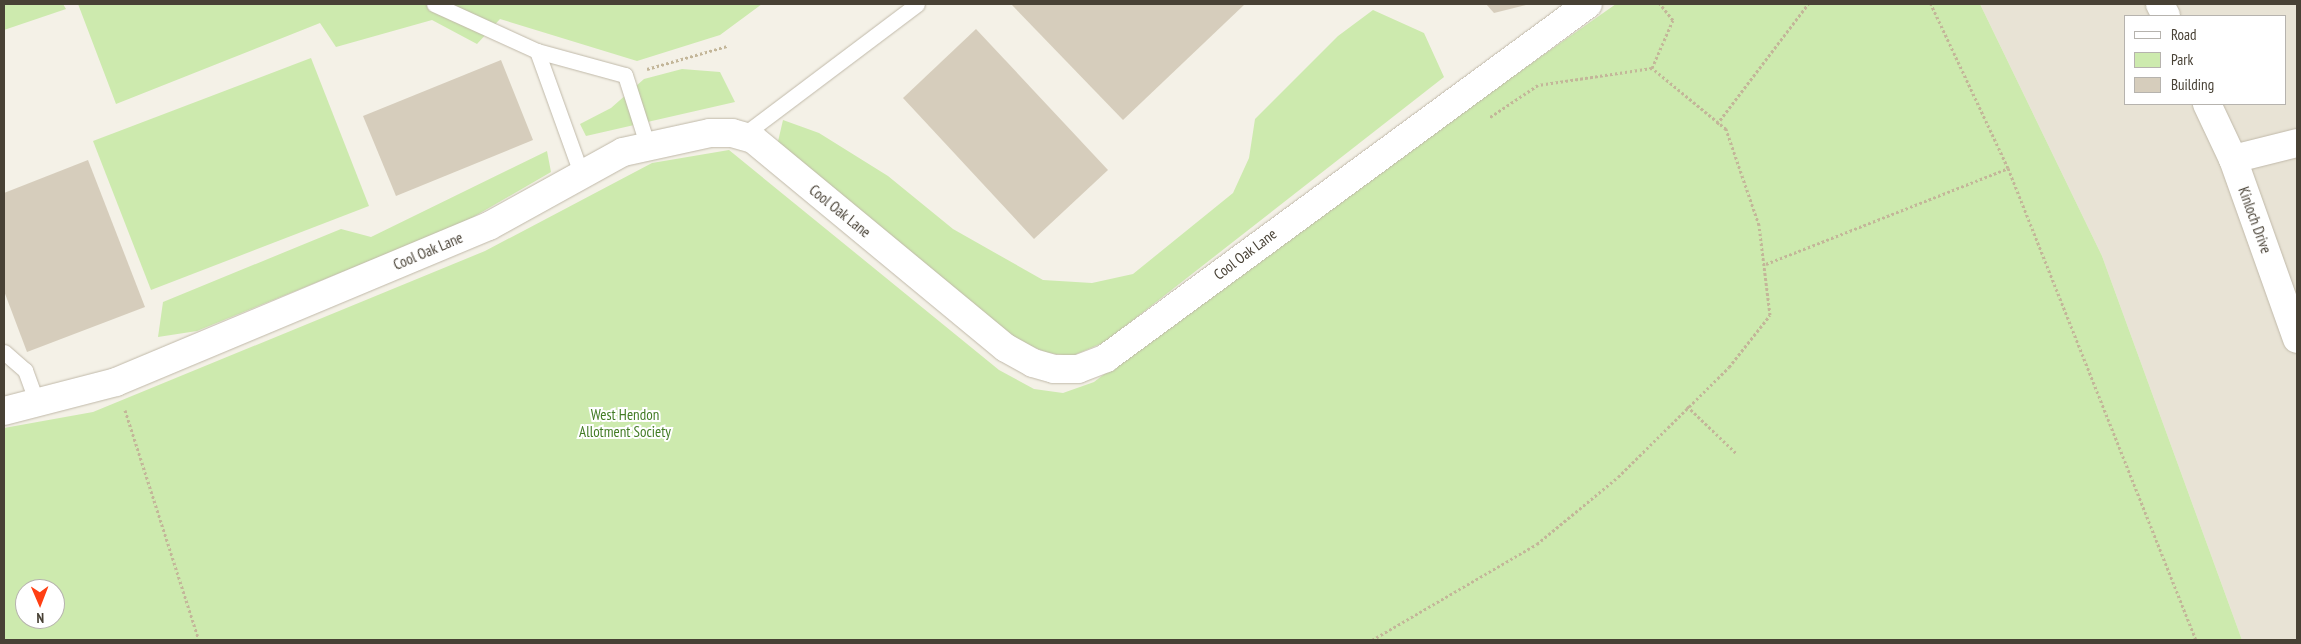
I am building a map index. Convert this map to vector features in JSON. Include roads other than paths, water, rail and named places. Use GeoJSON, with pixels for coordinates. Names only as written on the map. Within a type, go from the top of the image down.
{"type":"FeatureCollection","features":[{"type":"Feature","properties":{"kind":"street","name":"Cool Oak Lane"},"geometry":{"type":"LineString","coordinates":[[4,411],[116,382],[489,226],[581,173],[623,152],[710,132],[753,139],[1006,348],[1033,364],[1054,369],[1078,369],[1106,358],[1588,4]]}},
{"type":"Feature","properties":{"kind":"street","name":"Kinloch Drive"},"geometry":{"type":"LineString","coordinates":[[2207,105],[2233,159],[2297,339]]}},
{"type":"Feature","properties":{"kind":"street"},"geometry":{"type":"LineString","coordinates":[[2233,159],[2297,143]]}},
{"type":"Feature","properties":{"kind":"lane"},"geometry":{"type":"LineString","coordinates":[[434,4],[537,51],[624,75],[648,147]]}},
{"type":"Feature","properties":{"kind":"lane"},"geometry":{"type":"LineString","coordinates":[[742,136],[917,4]]}},
{"type":"Feature","properties":{"kind":"lane"},"geometry":{"type":"LineString","coordinates":[[537,51],[581,173]]}},
{"type":"Feature","properties":{"kind":"lane"},"geometry":{"type":"LineString","coordinates":[[4,352],[26,370],[37,403]]}},
{"type":"Feature","properties":{"kind":"park label","name":"West Hendon Allotment Society"},"geometry":{"type":"Point","coordinates":[625,422]}}]}
